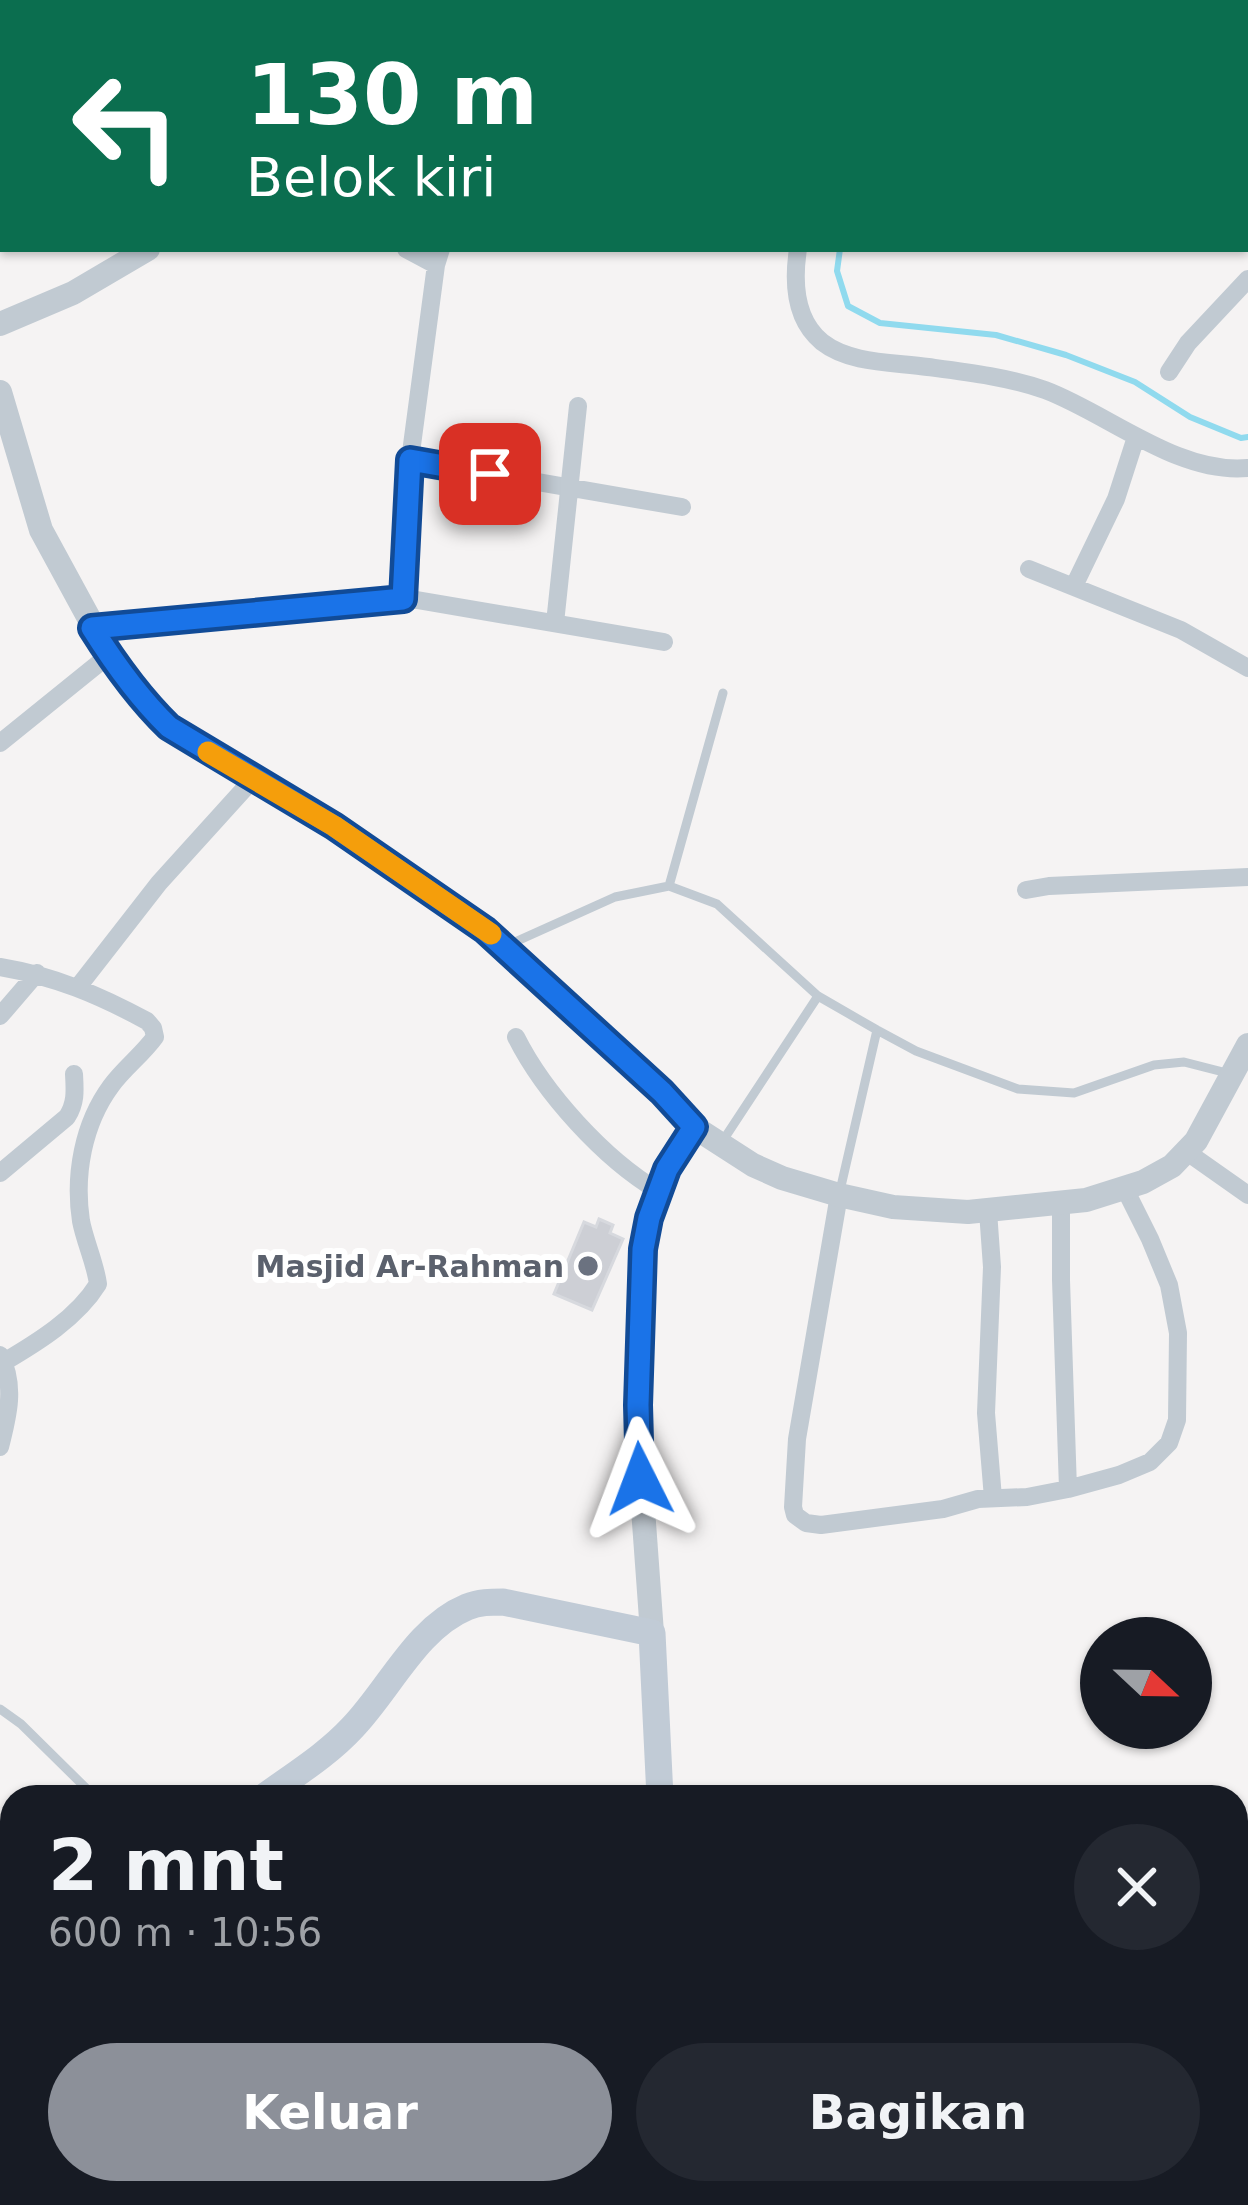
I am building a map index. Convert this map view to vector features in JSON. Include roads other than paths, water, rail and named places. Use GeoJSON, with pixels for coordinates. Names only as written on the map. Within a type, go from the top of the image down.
{"type":"FeatureCollection","features":[{"type":"Feature","properties":{"kind":"main road"},"geometry":{"type":"LineString","coordinates":[[280,1785],[349,1732],[438,1625],[481,1602],[503,1602],[652,1633],[659,1785]]}},
{"type":"Feature","properties":{"kind":"street"},"geometry":{"type":"LineString","coordinates":[[0,324],[73,292],[143,252]]}},
{"type":"Feature","properties":{"kind":"street"},"geometry":{"type":"LineString","coordinates":[[798,252],[798,306],[803,320],[825,345],[854,356],[968,372],[1045,390],[1136,437],[1219,467],[1248,468]]}},
{"type":"Feature","properties":{"kind":"street"},"geometry":{"type":"LineString","coordinates":[[403,599],[410,460],[439,257]]}},
{"type":"Feature","properties":{"kind":"street"},"geometry":{"type":"LineString","coordinates":[[1168,372],[1188,343],[1248,279]]}},
{"type":"Feature","properties":{"kind":"street"},"geometry":{"type":"LineString","coordinates":[[0,392],[41,530],[92,628],[155,714],[353,838],[506,946],[694,1127],[782,1178],[893,1208],[945,1212],[1086,1200],[1125,1189],[1160,1174],[1187,1152],[1248,1046]]}},
{"type":"Feature","properties":{"kind":"street"},"geometry":{"type":"LineString","coordinates":[[555,623],[578,406]]}},
{"type":"Feature","properties":{"kind":"street"},"geometry":{"type":"LineString","coordinates":[[1074,586],[1116,499],[1136,437]]}},
{"type":"Feature","properties":{"kind":"street"},"geometry":{"type":"LineString","coordinates":[[410,460],[682,507]]}},
{"type":"Feature","properties":{"kind":"street"},"geometry":{"type":"LineString","coordinates":[[1029,569],[1181,630],[1248,668]]}},
{"type":"Feature","properties":{"kind":"street"},"geometry":{"type":"LineString","coordinates":[[92,628],[403,599],[664,642]]}},
{"type":"Feature","properties":{"kind":"street"},"geometry":{"type":"LineString","coordinates":[[0,743],[109,655]]}},
{"type":"Feature","properties":{"kind":"street"},"geometry":{"type":"LineString","coordinates":[[78,986],[159,883],[254,778]]}},
{"type":"Feature","properties":{"kind":"street"},"geometry":{"type":"LineString","coordinates":[[1026,890],[1248,877]]}},
{"type":"Feature","properties":{"kind":"street"},"geometry":{"type":"LineString","coordinates":[[0,967],[78,986],[147,1021],[155,1037],[96,1109],[82,1150],[77,1192],[98,1284],[82,1306],[32,1346],[2,1359],[10,1392],[0,1447]]}},
{"type":"Feature","properties":{"kind":"street"},"geometry":{"type":"LineString","coordinates":[[0,1016],[37,973]]}},
{"type":"Feature","properties":{"kind":"street"},"geometry":{"type":"LineString","coordinates":[[517,1037],[567,1111],[632,1175],[658,1190]]}},
{"type":"Feature","properties":{"kind":"street"},"geometry":{"type":"LineString","coordinates":[[0,1173],[67,1117],[75,1096],[74,1074]]}},
{"type":"Feature","properties":{"kind":"street"},"geometry":{"type":"LineString","coordinates":[[652,1633],[638,1440],[643,1249],[658,1190],[694,1127]]}},
{"type":"Feature","properties":{"kind":"street"},"geometry":{"type":"LineString","coordinates":[[1187,1152],[1248,1196]]}},
{"type":"Feature","properties":{"kind":"street"},"geometry":{"type":"LineString","coordinates":[[839,1196],[797,1439],[793,1508],[799,1520],[821,1525],[943,1509],[978,1498],[1027,1497],[1068,1489],[1150,1462],[1169,1443],[1177,1420],[1178,1333],[1169,1285],[1125,1189]]}},
{"type":"Feature","properties":{"kind":"street"},"geometry":{"type":"LineString","coordinates":[[1061,1203],[1068,1489]]}},
{"type":"Feature","properties":{"kind":"street"},"geometry":{"type":"LineString","coordinates":[[988,1211],[992,1267],[986,1412],[993,1498]]}},
{"type":"Feature","properties":{"kind":"lane"},"geometry":{"type":"LineString","coordinates":[[669,886],[723,693]]}},
{"type":"Feature","properties":{"kind":"lane"},"geometry":{"type":"LineString","coordinates":[[506,946],[615,897],[669,886],[717,904],[818,996],[916,1052],[1018,1089],[1074,1093],[1154,1065],[1184,1062],[1232,1074]]}},
{"type":"Feature","properties":{"kind":"lane"},"geometry":{"type":"LineString","coordinates":[[720,1145],[818,996]]}},
{"type":"Feature","properties":{"kind":"lane"},"geometry":{"type":"LineString","coordinates":[[839,1196],[877,1030]]}},
{"type":"Feature","properties":{"kind":"lane"},"geometry":{"type":"LineString","coordinates":[[0,1709],[83,1785]]}},
{"type":"Feature","properties":{"kind":"waterway"},"geometry":{"type":"LineString","coordinates":[[840,252],[837,271],[848,306],[880,323],[996,335],[1066,355],[1135,382],[1190,417],[1248,437]]}},
{"type":"Feature","properties":{"kind":"place","name":"Masjid Ar-Rahman"},"geometry":{"type":"Point","coordinates":[588,1266]}}]}
